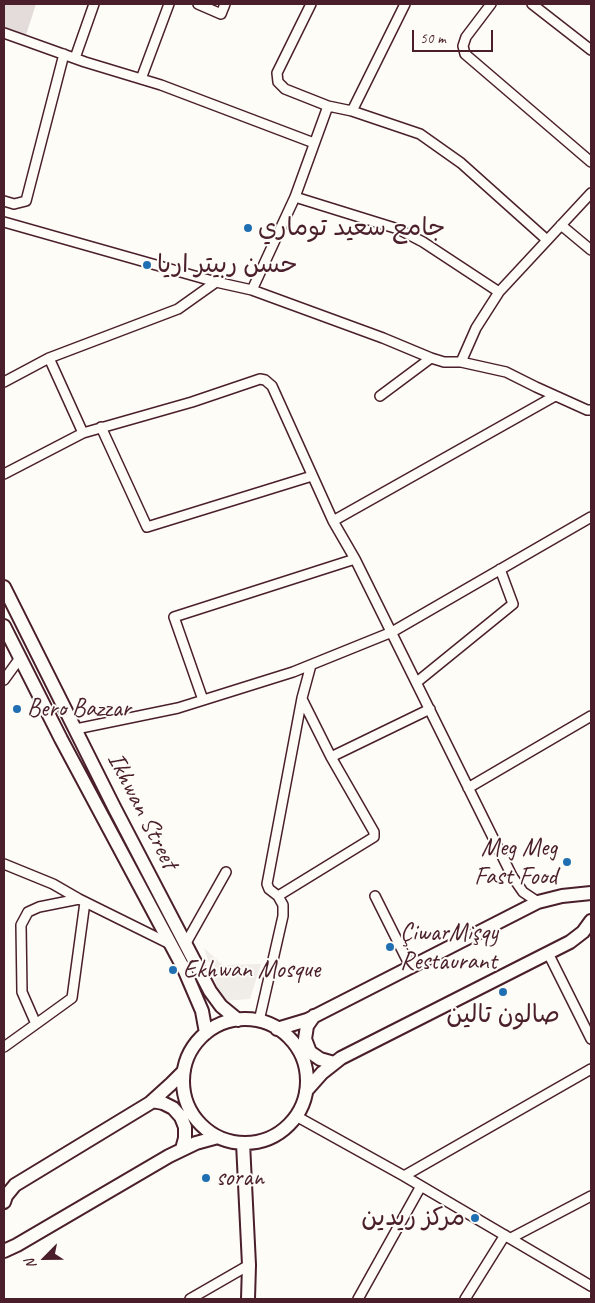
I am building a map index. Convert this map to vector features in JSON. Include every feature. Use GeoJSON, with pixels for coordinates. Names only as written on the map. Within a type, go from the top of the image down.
{"type":"FeatureCollection","features":[{"type":"Feature","properties":{"kind":"main road","name":"Ikhwan Street"},"geometry":{"type":"LineString","coordinates":[[4,588],[216,1000],[238,1020]]}},
{"type":"Feature","properties":{"kind":"main road","name":"Ikhwan Street"},"geometry":{"type":"LineString","coordinates":[[4,626],[191,983],[202,1011],[206,1033]]}},
{"type":"Feature","properties":{"kind":"main road"},"geometry":{"type":"LineString","coordinates":[[277,1029],[294,1025],[314,1016],[538,902],[562,896],[591,893]]}},
{"type":"Feature","properties":{"kind":"main road"},"geometry":{"type":"LineString","coordinates":[[306,1092],[322,1073],[334,1063],[548,953],[575,938],[591,921]]}},
{"type":"Feature","properties":{"kind":"main road"},"geometry":{"type":"LineString","coordinates":[[202,1011],[212,1010],[216,1000]]}},
{"type":"Feature","properties":{"kind":"main road"},"geometry":{"type":"LineString","coordinates":[[314,1016],[307,1026],[305,1039],[310,1052],[320,1060],[334,1063]]}},
{"type":"Feature","properties":{"kind":"main road"},"geometry":{"type":"LineString","coordinates":[[238,1020],[259,1021],[277,1029],[290,1040],[302,1058],[307,1080],[306,1092],[296,1116],[283,1129],[267,1139],[243,1143],[218,1137],[205,1128],[194,1116],[187,1102],[183,1086],[184,1071],[192,1050],[206,1033],[221,1024],[238,1020]]}},
{"type":"Feature","properties":{"kind":"main road"},"geometry":{"type":"LineString","coordinates":[[4,1202],[10,1190],[152,1101],[184,1071]]}},
{"type":"Feature","properties":{"kind":"main road"},"geometry":{"type":"LineString","coordinates":[[152,1101],[163,1103],[173,1108],[181,1117],[185,1127],[182,1149]]}},
{"type":"Feature","properties":{"kind":"main road"},"geometry":{"type":"LineString","coordinates":[[4,1251],[182,1149],[218,1137]]}},
{"type":"Feature","properties":{"kind":"main road"},"geometry":{"type":"LineString","coordinates":[[243,1143],[249,1265],[248,1299]]}},
{"type":"Feature","properties":{"kind":"street"},"geometry":{"type":"LineString","coordinates":[[75,58],[94,4]]}},
{"type":"Feature","properties":{"kind":"street"},"geometry":{"type":"LineString","coordinates":[[141,79],[169,4]]}},
{"type":"Feature","properties":{"kind":"street"},"geometry":{"type":"LineString","coordinates":[[198,4],[221,14],[225,4]]}},
{"type":"Feature","properties":{"kind":"street"},"geometry":{"type":"LineString","coordinates":[[311,4],[277,73],[278,82],[285,89],[328,106],[352,111],[420,134],[461,163],[547,240]]}},
{"type":"Feature","properties":{"kind":"street"},"geometry":{"type":"LineString","coordinates":[[352,111],[405,4]]}},
{"type":"Feature","properties":{"kind":"street"},"geometry":{"type":"LineString","coordinates":[[491,4],[466,37],[463,46],[465,54],[591,162]]}},
{"type":"Feature","properties":{"kind":"street"},"geometry":{"type":"LineString","coordinates":[[532,4],[591,50]]}},
{"type":"Feature","properties":{"kind":"street"},"geometry":{"type":"LineString","coordinates":[[4,33],[161,85],[314,143]]}},
{"type":"Feature","properties":{"kind":"street"},"geometry":{"type":"LineString","coordinates":[[4,201],[14,204],[26,200],[64,54]]}},
{"type":"Feature","properties":{"kind":"street"},"geometry":{"type":"LineString","coordinates":[[252,290],[295,197],[328,106]]}},
{"type":"Feature","properties":{"kind":"street"},"geometry":{"type":"LineString","coordinates":[[461,362],[476,328],[499,292],[591,193]]}},
{"type":"Feature","properties":{"kind":"street"},"geometry":{"type":"LineString","coordinates":[[295,197],[398,229],[423,242],[499,292]]}},
{"type":"Feature","properties":{"kind":"street"},"geometry":{"type":"LineString","coordinates":[[4,222],[216,282],[252,290],[383,338],[431,358],[444,362],[461,362],[506,372],[587,410],[591,410]]}},
{"type":"Feature","properties":{"kind":"street"},"geometry":{"type":"LineString","coordinates":[[561,225],[591,250]]}},
{"type":"Feature","properties":{"kind":"street"},"geometry":{"type":"LineString","coordinates":[[4,382],[49,358],[178,309],[216,282]]}},
{"type":"Feature","properties":{"kind":"street"},"geometry":{"type":"LineString","coordinates":[[49,358],[83,433]]}},
{"type":"Feature","properties":{"kind":"street"},"geometry":{"type":"LineString","coordinates":[[380,396],[431,358]]}},
{"type":"Feature","properties":{"kind":"street"},"geometry":{"type":"LineString","coordinates":[[4,474],[83,433],[192,402],[260,379],[265,380],[272,386],[333,521],[355,558],[516,885],[530,898],[538,902]]}},
{"type":"Feature","properties":{"kind":"street"},"geometry":{"type":"LineString","coordinates":[[333,521],[556,396]]}},
{"type":"Feature","properties":{"kind":"street"},"geometry":{"type":"LineString","coordinates":[[100,427],[148,527],[312,476]]}},
{"type":"Feature","properties":{"kind":"street"},"geometry":{"type":"LineString","coordinates":[[76,729],[178,708],[293,672],[392,632],[591,516]]}},
{"type":"Feature","properties":{"kind":"street"},"geometry":{"type":"LineString","coordinates":[[203,700],[174,617],[355,558]]}},
{"type":"Feature","properties":{"kind":"street"},"geometry":{"type":"LineString","coordinates":[[416,682],[513,604],[500,569]]}},
{"type":"Feature","properties":{"kind":"street"},"geometry":{"type":"LineString","coordinates":[[4,680],[20,658]]}},
{"type":"Feature","properties":{"kind":"street"},"geometry":{"type":"LineString","coordinates":[[259,1021],[283,916],[283,905],[267,884],[302,698],[311,665]]}},
{"type":"Feature","properties":{"kind":"street"},"geometry":{"type":"LineString","coordinates":[[278,896],[374,837],[374,832],[331,757],[302,698]]}},
{"type":"Feature","properties":{"kind":"street"},"geometry":{"type":"LineString","coordinates":[[331,757],[430,709]]}},
{"type":"Feature","properties":{"kind":"street"},"geometry":{"type":"LineString","coordinates":[[468,788],[591,716]]}},
{"type":"Feature","properties":{"kind":"street"},"geometry":{"type":"LineString","coordinates":[[4,864],[53,884],[82,901],[172,945]]}},
{"type":"Feature","properties":{"kind":"street"},"geometry":{"type":"LineString","coordinates":[[186,943],[226,872]]}},
{"type":"Feature","properties":{"kind":"street"},"geometry":{"type":"LineString","coordinates":[[375,896],[410,966]]}},
{"type":"Feature","properties":{"kind":"street"},"geometry":{"type":"LineString","coordinates":[[36,1024],[22,992],[21,925],[28,912],[39,907],[82,901]]}},
{"type":"Feature","properties":{"kind":"street"},"geometry":{"type":"LineString","coordinates":[[4,1047],[72,998],[82,901]]}},
{"type":"Feature","properties":{"kind":"street"},"geometry":{"type":"LineString","coordinates":[[548,953],[591,1039]]}},
{"type":"Feature","properties":{"kind":"street"},"geometry":{"type":"LineString","coordinates":[[404,1176],[591,1069]]}},
{"type":"Feature","properties":{"kind":"street"},"geometry":{"type":"LineString","coordinates":[[296,1116],[422,1186],[591,1286]]}},
{"type":"Feature","properties":{"kind":"street"},"geometry":{"type":"LineString","coordinates":[[358,1299],[422,1186]]}},
{"type":"Feature","properties":{"kind":"street"},"geometry":{"type":"LineString","coordinates":[[465,1299],[508,1237],[591,1196]]}},
{"type":"Feature","properties":{"kind":"street"},"geometry":{"type":"LineString","coordinates":[[190,1299],[249,1265]]}},
{"type":"Feature","properties":{"kind":"shaded area"},"geometry":{"type":"Polygon","coordinates":[[[4,4],[36,4],[26,35],[4,27],[4,4]]]}},
{"type":"Feature","properties":{"kind":"shaded area"},"geometry":{"type":"Polygon","coordinates":[[[204,948],[223,965],[261,964],[250,999],[222,1001],[204,948]]]}},
{"type":"Feature","properties":{"kind":"place","name":"جامع سعيد توماري"},"geometry":{"type":"Point","coordinates":[248,228]}},
{"type":"Feature","properties":{"kind":"place","name":"حسن ربيتر اريا"},"geometry":{"type":"Point","coordinates":[147,265]}},
{"type":"Feature","properties":{"kind":"place","name":"Bero Bazzar"},"geometry":{"type":"Point","coordinates":[17,709]}},
{"type":"Feature","properties":{"kind":"place","name":"Meg Meg Fast Food"},"geometry":{"type":"Point","coordinates":[567,862]}},
{"type":"Feature","properties":{"kind":"place","name":"ÇiwarMişqy Restaurant"},"geometry":{"type":"Point","coordinates":[390,947]}},
{"type":"Feature","properties":{"kind":"place","name":"Ekhwan Mosque"},"geometry":{"type":"Point","coordinates":[173,970]}},
{"type":"Feature","properties":{"kind":"place","name":"صالون تالين"},"geometry":{"type":"Point","coordinates":[503,992]}},
{"type":"Feature","properties":{"kind":"place","name":"soran"},"geometry":{"type":"Point","coordinates":[206,1178]}},
{"type":"Feature","properties":{"kind":"place","name":"مركز ريدين"},"geometry":{"type":"Point","coordinates":[475,1218]}}]}
